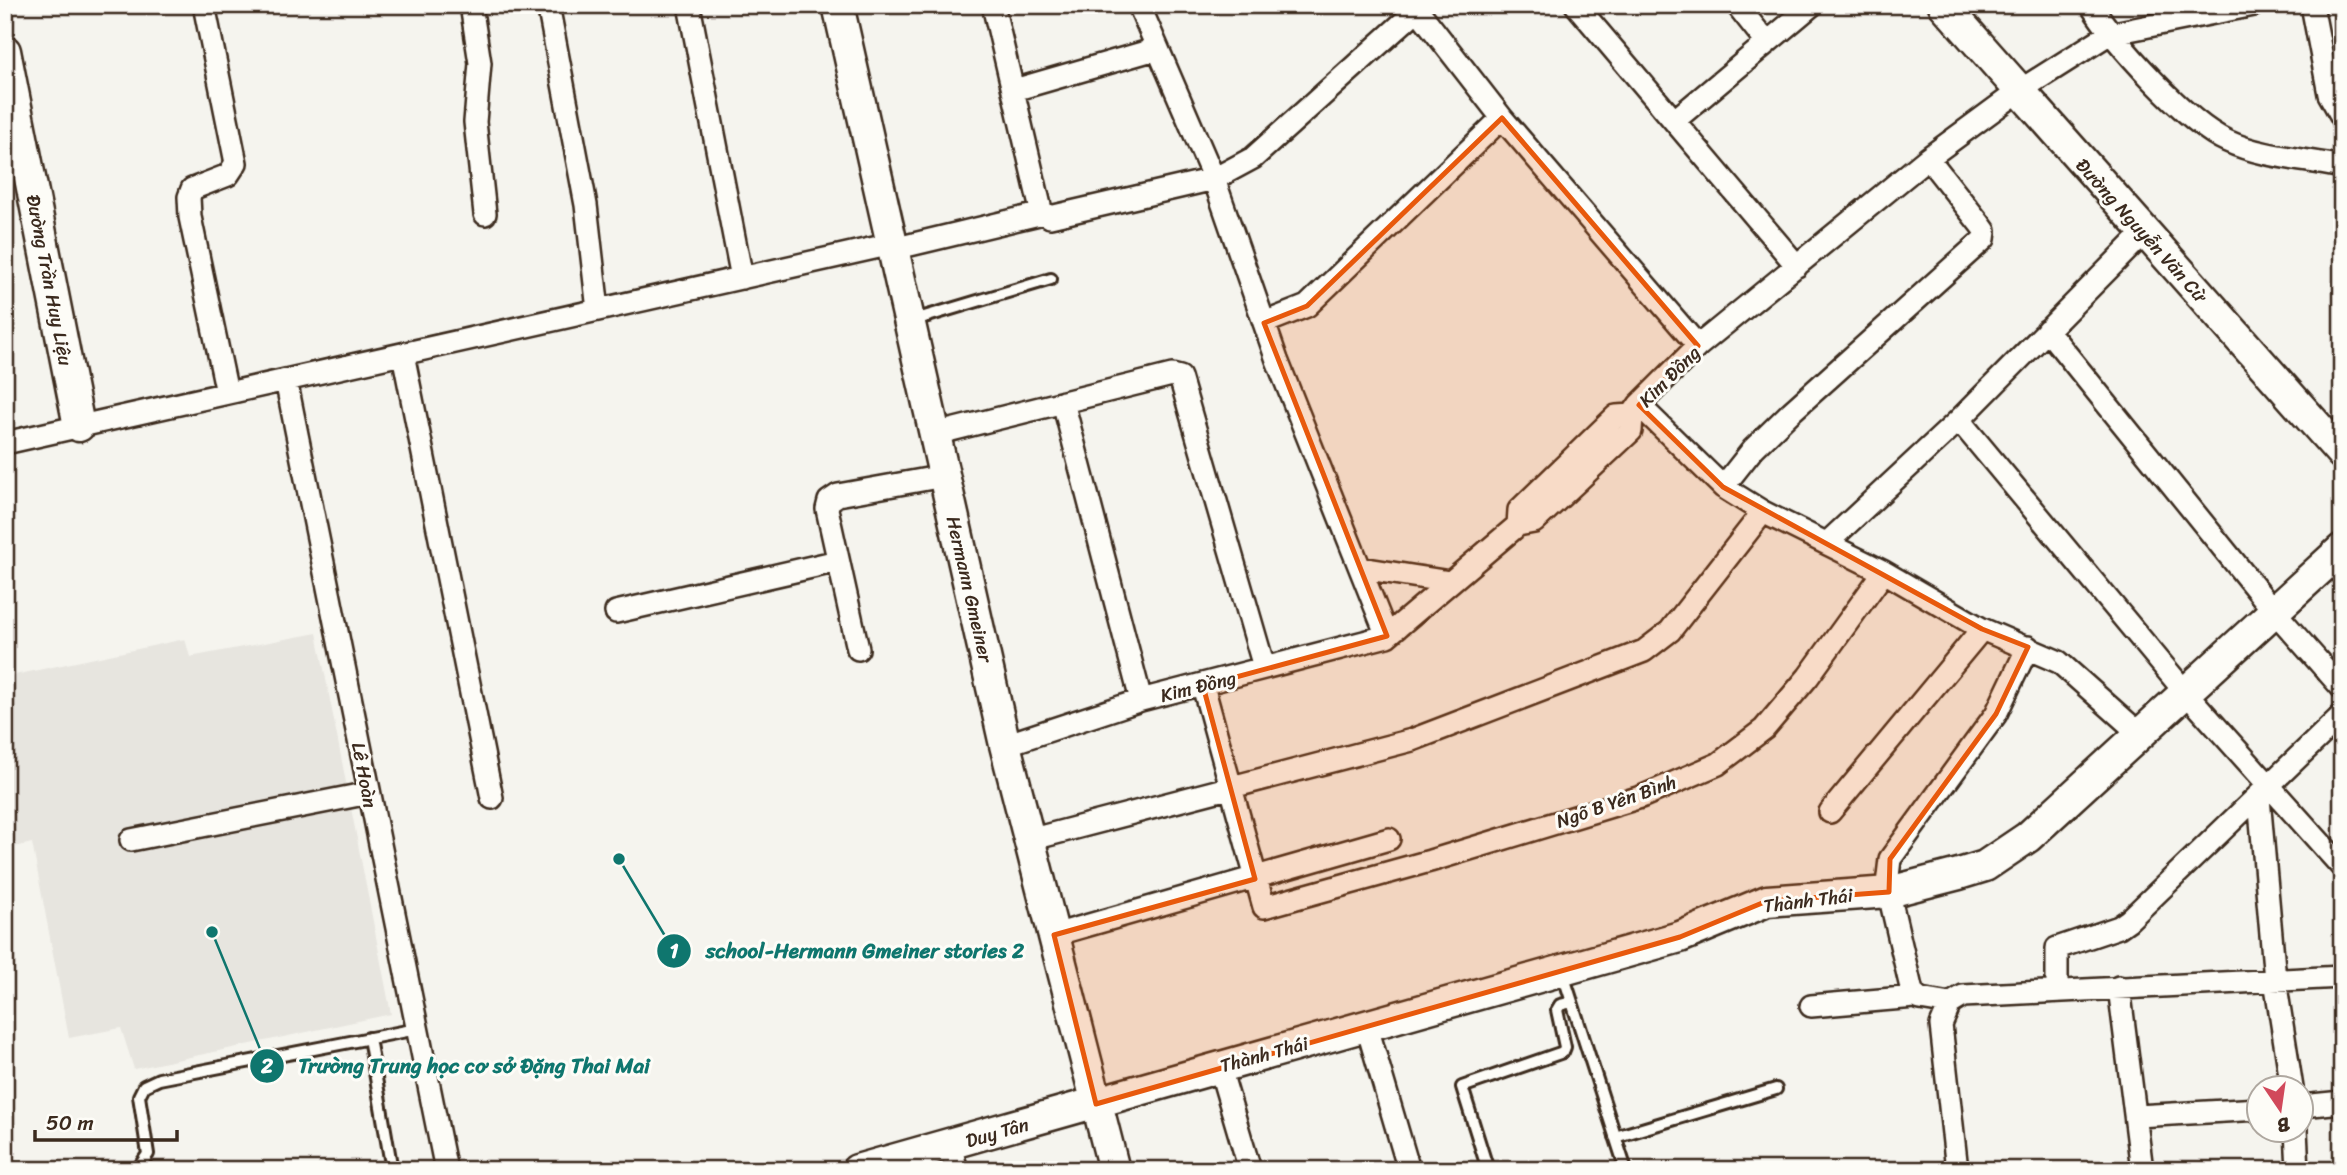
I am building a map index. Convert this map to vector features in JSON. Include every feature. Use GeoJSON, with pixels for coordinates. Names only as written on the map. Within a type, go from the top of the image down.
{"type":"FeatureCollection","features":[{"type":"Feature","properties":{"kind":"street"},"geometry":{"type":"LineString","coordinates":[[204,5],[236,163],[228,175],[192,189],[189,197],[190,217],[228,393]]}},
{"type":"Feature","properties":{"kind":"street"},"geometry":{"type":"LineString","coordinates":[[471,5],[481,63],[475,122],[485,214]]}},
{"type":"Feature","properties":{"kind":"street"},"geometry":{"type":"LineString","coordinates":[[548,5],[586,205],[598,310]]}},
{"type":"Feature","properties":{"kind":"street"},"geometry":{"type":"LineString","coordinates":[[690,5],[742,278]]}},
{"type":"Feature","properties":{"kind":"street","name":"Hermann Gmeiner"},"geometry":{"type":"LineString","coordinates":[[838,5],[1005,745],[1114,1170]]}},
{"type":"Feature","properties":{"kind":"street"},"geometry":{"type":"LineString","coordinates":[[993,5],[1043,214]]}},
{"type":"Feature","properties":{"kind":"street"},"geometry":{"type":"LineString","coordinates":[[1139,5],[1214,179],[1264,323],[1387,636]]}},
{"type":"Feature","properties":{"kind":"street"},"geometry":{"type":"LineString","coordinates":[[1576,5],[1797,266]]}},
{"type":"Feature","properties":{"kind":"street"},"geometry":{"type":"LineString","coordinates":[[1737,5],[1767,43]]}},
{"type":"Feature","properties":{"kind":"street"},"geometry":{"type":"LineString","coordinates":[[1675,120],[1812,5]]}},
{"type":"Feature","properties":{"kind":"street","name":"Đường Nguyễn Văn Cừ"},"geometry":{"type":"LineString","coordinates":[[1944,5],[2342,454]]}},
{"type":"Feature","properties":{"kind":"street"},"geometry":{"type":"LineString","coordinates":[[2091,5],[2109,34],[2203,126],[2224,141],[2245,148],[2342,167]]}},
{"type":"Feature","properties":{"kind":"street","name":"Kim Đồng"},"geometry":{"type":"LineString","coordinates":[[1005,745],[1141,700],[1387,636],[1518,525],[1534,522],[1586,460],[1631,431],[1636,410],[1698,346],[1928,158],[2019,91],[2109,34],[2155,15],[2254,5]]}},
{"type":"Feature","properties":{"kind":"street"},"geometry":{"type":"LineString","coordinates":[[2312,5],[2329,94],[2340,114]]}},
{"type":"Feature","properties":{"kind":"street"},"geometry":{"type":"LineString","coordinates":[[5,443],[742,278],[1043,214],[1057,217],[1214,179],[1253,158],[1416,8],[1502,118],[1698,346]]}},
{"type":"Feature","properties":{"kind":"street"},"geometry":{"type":"LineString","coordinates":[[1014,90],[1156,48]]}},
{"type":"Feature","properties":{"kind":"street","name":"Đường Trần Huy Liệu"},"geometry":{"type":"LineString","coordinates":[[5,51],[79,426]]}},
{"type":"Feature","properties":{"kind":"street"},"geometry":{"type":"LineString","coordinates":[[1264,323],[1307,306],[1502,118]]}},
{"type":"Feature","properties":{"kind":"street"},"geometry":{"type":"LineString","coordinates":[[1723,487],[1753,449],[1790,412],[1984,239],[1985,231],[1980,223],[1928,158]]}},
{"type":"Feature","properties":{"kind":"street"},"geometry":{"type":"LineString","coordinates":[[1827,543],[1959,420],[2144,233]]}},
{"type":"Feature","properties":{"kind":"street"},"geometry":{"type":"LineString","coordinates":[[2047,330],[2273,610],[2342,688]]}},
{"type":"Feature","properties":{"kind":"street"},"geometry":{"type":"LineString","coordinates":[[403,354],[492,798]]}},
{"type":"Feature","properties":{"kind":"street"},"geometry":{"type":"LineString","coordinates":[[935,434],[1172,375],[1180,377],[1264,667]]}},
{"type":"Feature","properties":{"kind":"street","name":"Lê Hoàn"},"geometry":{"type":"LineString","coordinates":[[286,380],[446,1170]]}},
{"type":"Feature","properties":{"kind":"street"},"geometry":{"type":"LineString","coordinates":[[1063,402],[1141,700]]}},
{"type":"Feature","properties":{"kind":"street"},"geometry":{"type":"LineString","coordinates":[[1636,410],[1723,487],[1763,512],[1884,572],[1982,629],[2059,662],[2140,734]]}},
{"type":"Feature","properties":{"kind":"street"},"geometry":{"type":"LineString","coordinates":[[1959,420],[2265,792],[2342,867]]}},
{"type":"Feature","properties":{"kind":"street"},"geometry":{"type":"LineString","coordinates":[[858,649],[827,509],[832,498],[944,476]]}},
{"type":"Feature","properties":{"kind":"street"},"geometry":{"type":"LineString","coordinates":[[1029,840],[1412,740],[1644,652],[1671,632],[1763,512]]}},
{"type":"Feature","properties":{"kind":"street","name":"Thành Thái"},"geometry":{"type":"LineString","coordinates":[[1096,1104],[1219,1065],[1367,1027],[1680,937],[1767,901],[1889,892],[1985,866],[2028,837],[2342,549]]}},
{"type":"Feature","properties":{"kind":"street"},"geometry":{"type":"LineString","coordinates":[[617,612],[838,561]]}},
{"type":"Feature","properties":{"kind":"street"},"geometry":{"type":"LineString","coordinates":[[1360,568],[1450,582]]}},
{"type":"Feature","properties":{"kind":"street","name":"Ngõ B Yên Bình"},"geometry":{"type":"LineString","coordinates":[[1255,879],[1264,907],[1430,861],[1641,797],[1718,764],[1764,729],[1808,677],[1884,572]]}},
{"type":"Feature","properties":{"kind":"street"},"geometry":{"type":"LineString","coordinates":[[1830,812],[1982,629]]}},
{"type":"Feature","properties":{"kind":"street"},"geometry":{"type":"LineString","coordinates":[[1915,997],[1886,877],[1890,859],[1997,714],[2028,648]]}},
{"type":"Feature","properties":{"kind":"street"},"geometry":{"type":"LineString","coordinates":[[1203,686],[1255,879]]}},
{"type":"Feature","properties":{"kind":"street"},"geometry":{"type":"LineString","coordinates":[[2057,990],[2057,948],[2130,920],[2342,715]]}},
{"type":"Feature","properties":{"kind":"street"},"geometry":{"type":"LineString","coordinates":[[2265,792],[2274,980],[2290,1074]]}},
{"type":"Feature","properties":{"kind":"street"},"geometry":{"type":"LineString","coordinates":[[131,840],[369,793]]}},
{"type":"Feature","properties":{"kind":"street"},"geometry":{"type":"LineString","coordinates":[[1054,935],[1389,839]]}},
{"type":"Feature","properties":{"kind":"street"},"geometry":{"type":"LineString","coordinates":[[1811,1006],[1915,997],[1950,1004],[1971,994],[2342,976]]}},
{"type":"Feature","properties":{"kind":"street"},"geometry":{"type":"LineString","coordinates":[[2119,987],[2142,1170]]}},
{"type":"Feature","properties":{"kind":"street"},"geometry":{"type":"LineString","coordinates":[[1950,1004],[1941,1025],[1957,1170]]}},
{"type":"Feature","properties":{"kind":"street"},"geometry":{"type":"LineString","coordinates":[[1367,1027],[1409,1170]]}},
{"type":"Feature","properties":{"kind":"street"},"geometry":{"type":"LineString","coordinates":[[1219,1065],[1250,1170]]}},
{"type":"Feature","properties":{"kind":"street"},"geometry":{"type":"LineString","coordinates":[[2316,1105],[2342,1102]]}},
{"type":"Feature","properties":{"kind":"street","name":"Duy Tân"},"geometry":{"type":"LineString","coordinates":[[857,1170],[954,1158],[1096,1104]]}},
{"type":"Feature","properties":{"kind":"street"},"geometry":{"type":"LineString","coordinates":[[2137,1116],[2246,1110]]}},
{"type":"Feature","properties":{"kind":"street"},"geometry":{"type":"LineString","coordinates":[[2297,1144],[2298,1170]]}},
{"type":"Feature","properties":{"kind":"lane"},"geometry":{"type":"LineString","coordinates":[[908,321],[1051,279]]}},
{"type":"Feature","properties":{"kind":"lane"},"geometry":{"type":"LineString","coordinates":[[1562,971],[1626,1170]]}},
{"type":"Feature","properties":{"kind":"lane"},"geometry":{"type":"LineString","coordinates":[[1488,1170],[1462,1087],[1563,1052],[1565,1047],[1557,1010],[1560,1005],[1572,1002]]}},
{"type":"Feature","properties":{"kind":"lane"},"geometry":{"type":"LineString","coordinates":[[137,1170],[148,1154],[139,1096],[144,1086],[159,1079],[417,1029]]}},
{"type":"Feature","properties":{"kind":"lane"},"geometry":{"type":"LineString","coordinates":[[369,1038],[392,1170]]}},
{"type":"Feature","properties":{"kind":"lane"},"geometry":{"type":"LineString","coordinates":[[1615,1137],[1776,1089]]}},
{"type":"Feature","properties":{"kind":"highlighted area"},"geometry":{"type":"Polygon","coordinates":[[[1502,118],[1698,346],[1639,405],[1723,487],[1982,629],[2028,647],[1996,714],[1890,859],[1889,892],[1767,901],[1680,937],[1096,1104],[1054,935],[1255,879],[1203,686],[1387,636],[1264,323],[1307,306],[1502,118]]]}},
{"type":"Feature","properties":{"kind":"shaded area"},"geometry":{"type":"Polygon","coordinates":[[[317,633],[391,1014],[134,1069],[121,1028],[69,1038],[32,843],[5,849],[5,677],[185,639],[190,657],[317,633]]]}},
{"type":"Feature","properties":{"kind":"place","name":"school-Hermann Gmeiner stories 2"},"geometry":{"type":"Point","coordinates":[619,859]}},
{"type":"Feature","properties":{"kind":"place","name":"Trường Trung học cơ sở Đặng Thai Mai"},"geometry":{"type":"Point","coordinates":[212,932]}}]}
